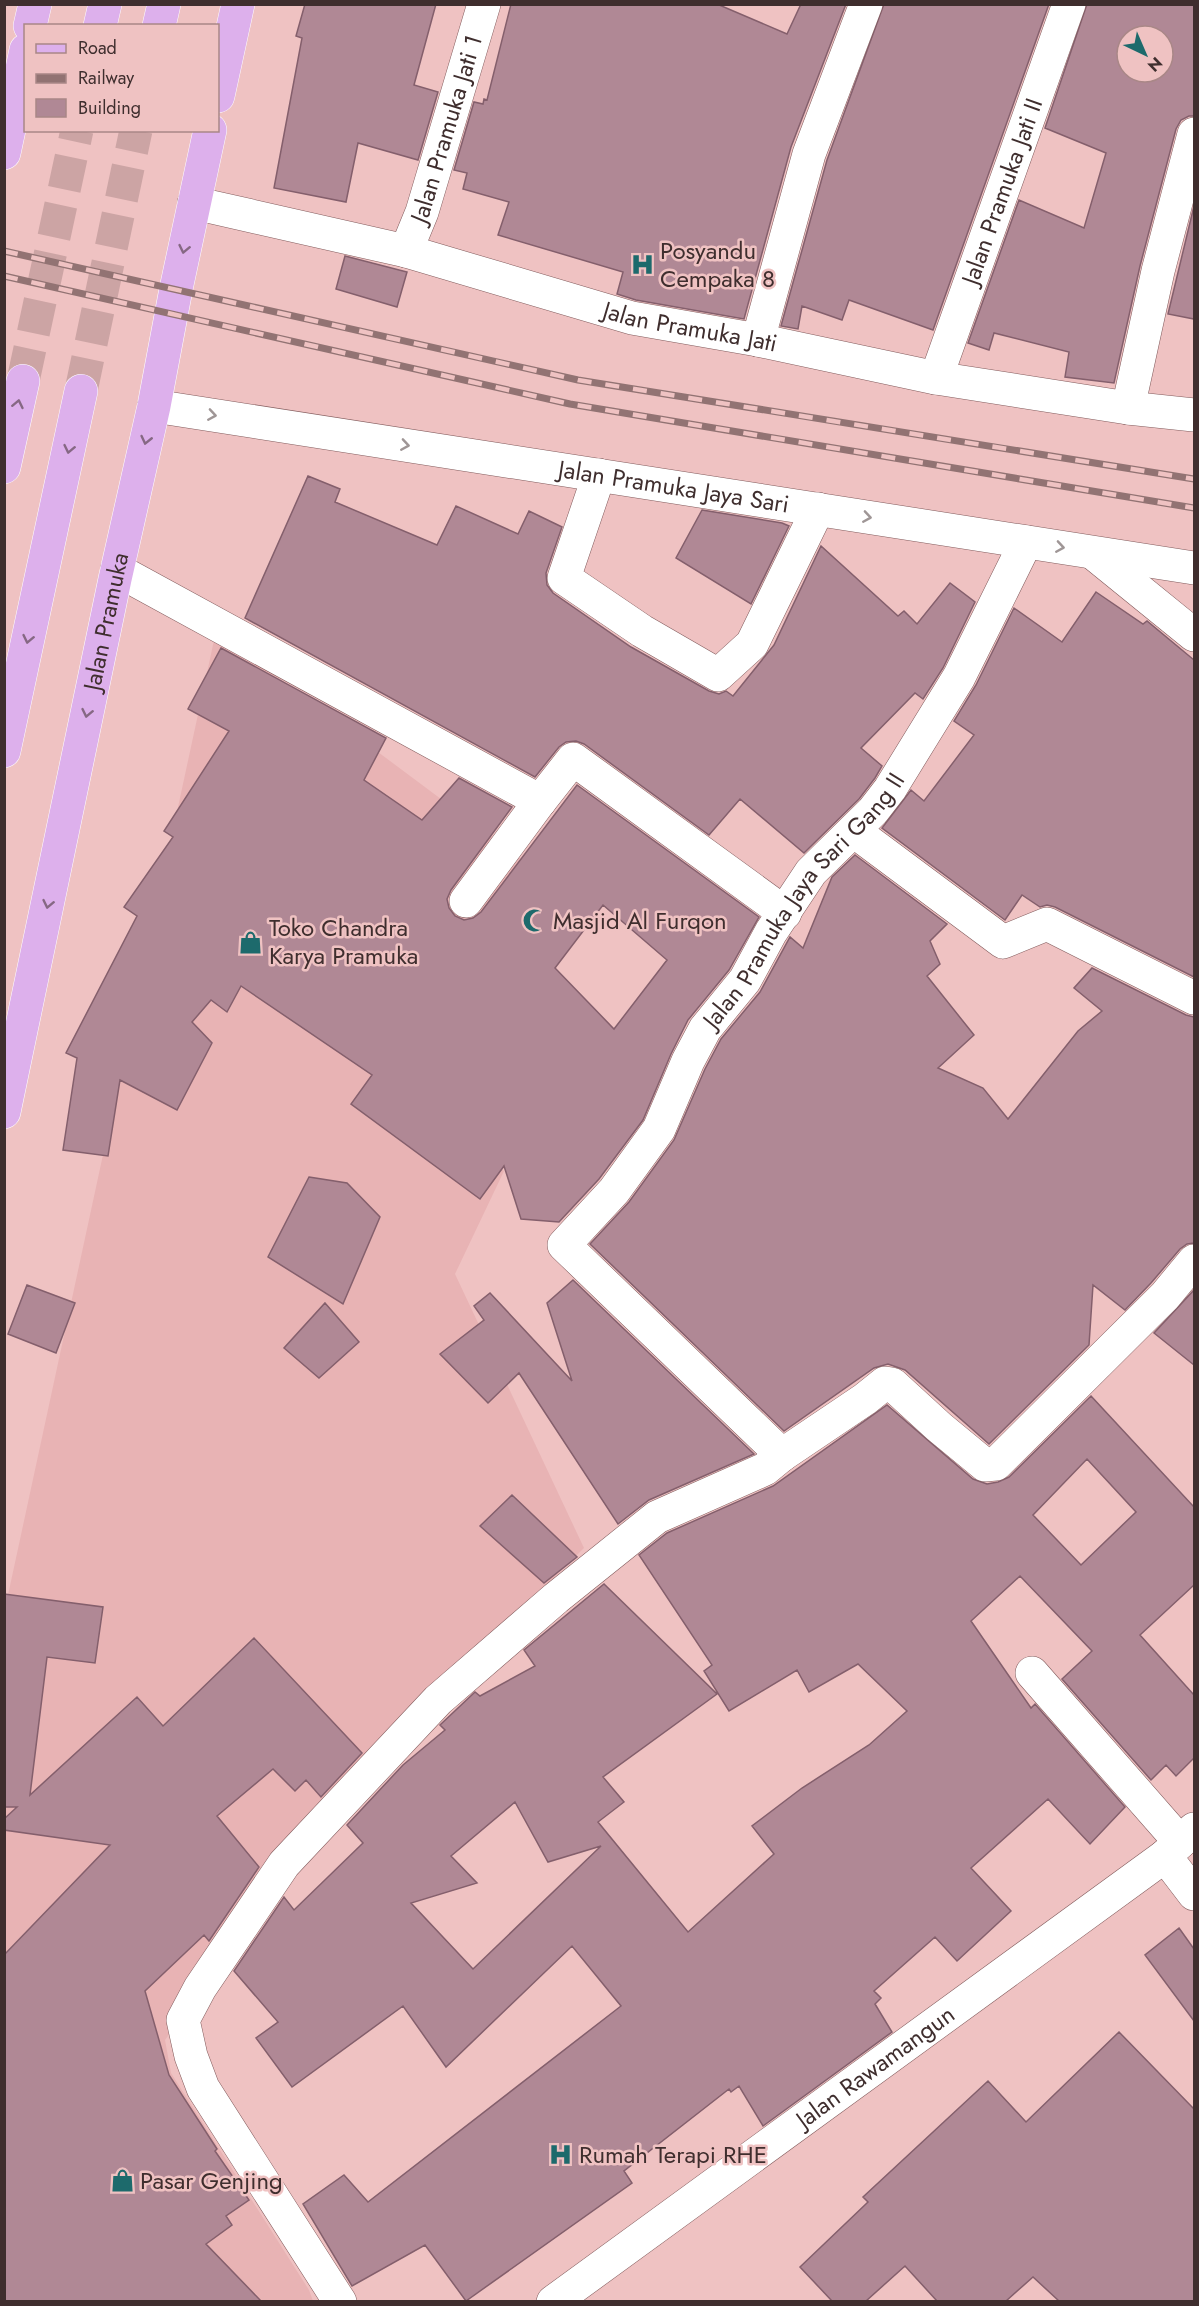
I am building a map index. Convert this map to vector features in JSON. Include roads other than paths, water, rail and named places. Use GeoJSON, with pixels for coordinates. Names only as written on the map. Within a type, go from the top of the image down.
{"type":"FeatureCollection","features":[{"type":"Feature","properties":{"kind":"main road"},"geometry":{"type":"LineString","coordinates":[[30,24],[35,4]]}},
{"type":"Feature","properties":{"kind":"main road"},"geometry":{"type":"LineString","coordinates":[[100,24],[105,4]]}},
{"type":"Feature","properties":{"kind":"main road"},"geometry":{"type":"LineString","coordinates":[[159,24],[164,4]]}},
{"type":"Feature","properties":{"kind":"main road"},"geometry":{"type":"LineString","coordinates":[[219,91],[238,4]]}},
{"type":"Feature","properties":{"kind":"main road"},"geometry":{"type":"LineString","coordinates":[[4,153],[24,59]]}},
{"type":"Feature","properties":{"kind":"main road","name":"Jalan Pramuka"},"geometry":{"type":"LineString","coordinates":[[4,1112],[117,570],[154,406],[210,132]]}},
{"type":"Feature","properties":{"kind":"main road"},"geometry":{"type":"LineString","coordinates":[[4,467],[23,381]]}},
{"type":"Feature","properties":{"kind":"main road"},"geometry":{"type":"LineString","coordinates":[[4,751],[81,392]]}},
{"type":"Feature","properties":{"kind":"street","name":"Jalan Pramuka Jati 1"},"geometry":{"type":"LineString","coordinates":[[406,251],[422,212],[484,4]]}},
{"type":"Feature","properties":{"kind":"street"},"geometry":{"type":"LineString","coordinates":[[758,340],[809,153],[866,4]]}},
{"type":"Feature","properties":{"kind":"street","name":"Jalan Pramuka Jati II"},"geometry":{"type":"LineString","coordinates":[[936,378],[1069,4]]}},
{"type":"Feature","properties":{"kind":"street"},"geometry":{"type":"LineString","coordinates":[[1128,408],[1158,271],[1194,134]]}},
{"type":"Feature","properties":{"kind":"street","name":"Jalan Pramuka Jati"},"geometry":{"type":"LineString","coordinates":[[194,203],[406,251],[632,318],[758,340],[936,378],[1128,408],[1194,415]]}},
{"type":"Feature","properties":{"kind":"street","name":"Jalan Pramuka Jaya Sari"},"geometry":{"type":"LineString","coordinates":[[154,406],[1194,568]]}},
{"type":"Feature","properties":{"kind":"street"},"geometry":{"type":"LineString","coordinates":[[599,475],[564,578],[642,631],[718,675],[752,644],[818,509]]}},
{"type":"Feature","properties":{"kind":"street","name":"Jalan Pramuka Jaya Sari Gang II"},"geometry":{"type":"LineString","coordinates":[[783,1455],[564,1245],[614,1191],[658,1129],[705,1029],[745,980],[811,872],[854,831],[890,789],[959,677],[1026,542]]}},
{"type":"Feature","properties":{"kind":"street"},"geometry":{"type":"LineString","coordinates":[[1091,552],[1194,635]]}},
{"type":"Feature","properties":{"kind":"street"},"geometry":{"type":"LineString","coordinates":[[117,570],[540,801]]}},
{"type":"Feature","properties":{"kind":"street"},"geometry":{"type":"LineString","coordinates":[[466,901],[573,759],[785,913]]}},
{"type":"Feature","properties":{"kind":"street"},"geometry":{"type":"LineString","coordinates":[[854,831],[1003,942],[1047,924],[1194,998]]}},
{"type":"Feature","properties":{"kind":"street"},"geometry":{"type":"LineString","coordinates":[[340,2301],[203,2088],[191,2056],[183,2020],[200,1988],[284,1864],[438,1700],[556,1598],[657,1517],[765,1469],[885,1383],[889,1383],[986,1465],[996,1464],[1165,1296],[1194,1261]]}},
{"type":"Feature","properties":{"kind":"street"},"geometry":{"type":"LineString","coordinates":[[1032,1673],[1180,1842],[1194,1894]]}},
{"type":"Feature","properties":{"kind":"street","name":"Jalan Rawamangun"},"geometry":{"type":"LineString","coordinates":[[553,2301],[1180,1842]]}},
{"type":"Feature","properties":{"kind":"tunnel"},"geometry":{"type":"LineString","coordinates":[[23,381],[77,132]]}},
{"type":"Feature","properties":{"kind":"tunnel"},"geometry":{"type":"LineString","coordinates":[[81,391],[136,132]]}},
{"type":"Feature","properties":{"kind":"railway"},"geometry":{"type":"LineString","coordinates":[[4,251],[578,380],[1194,479]]}},
{"type":"Feature","properties":{"kind":"railway"},"geometry":{"type":"LineString","coordinates":[[4,276],[570,404],[1194,508]]}},
{"type":"Feature","properties":{"kind":"place","name":"Posyandu Cempaka 8"},"geometry":{"type":"Point","coordinates":[642,265]}},
{"type":"Feature","properties":{"kind":"place","name":"Masjid Al Furqon"},"geometry":{"type":"Point","coordinates":[535,921]}},
{"type":"Feature","properties":{"kind":"place","name":"Toko Chandra Karya Pramuka"},"geometry":{"type":"Point","coordinates":[251,942]}},
{"type":"Feature","properties":{"kind":"place","name":"Rumah Terapi RHE"},"geometry":{"type":"Point","coordinates":[561,2155]}},
{"type":"Feature","properties":{"kind":"place","name":"Pasar Genjing"},"geometry":{"type":"Point","coordinates":[122,2181]}}]}
